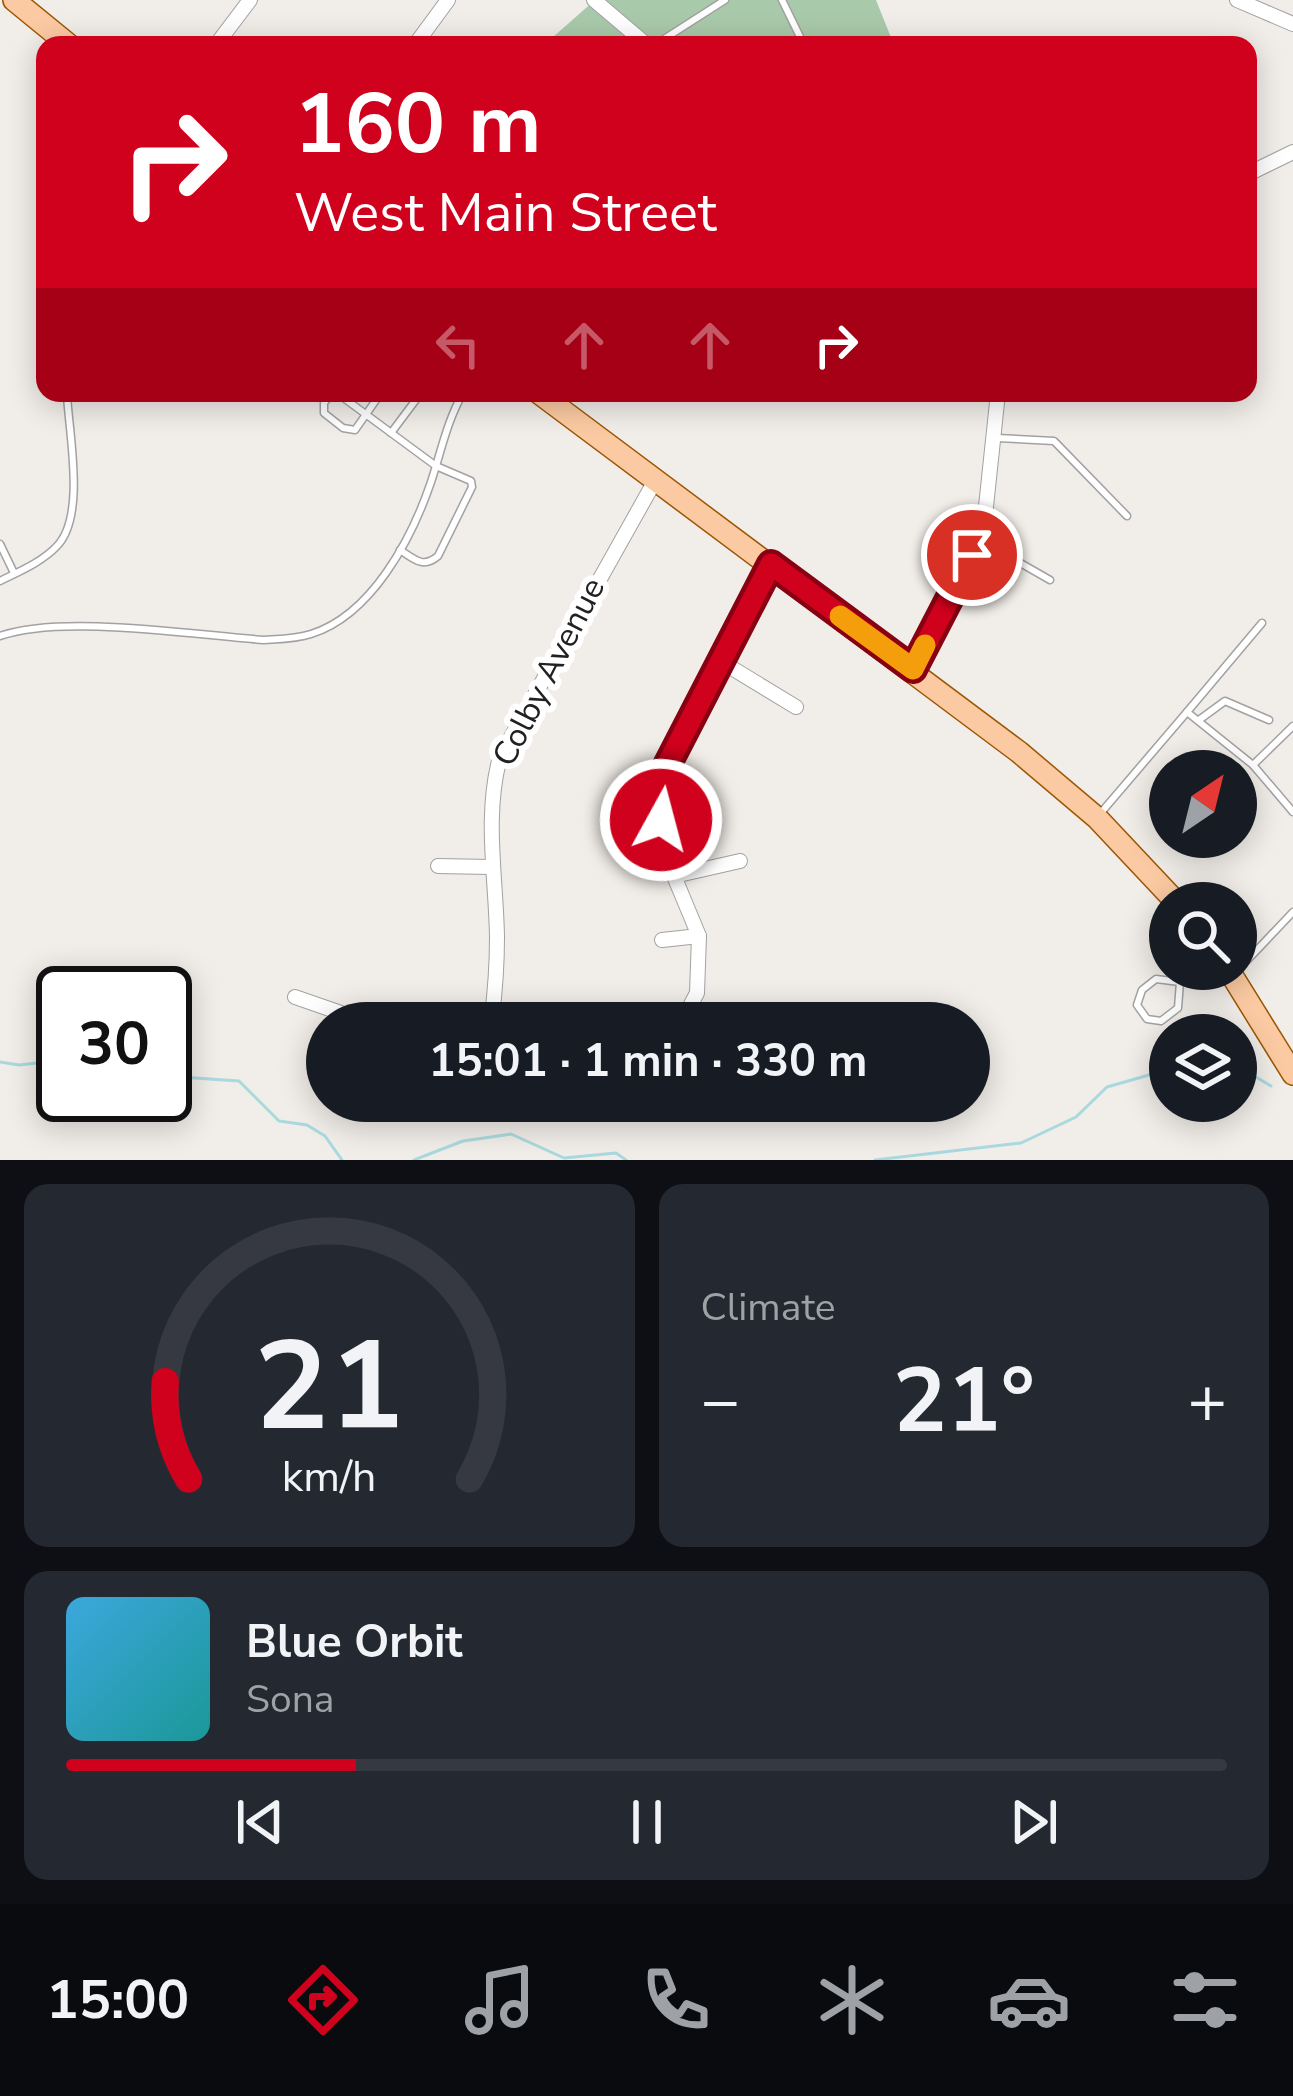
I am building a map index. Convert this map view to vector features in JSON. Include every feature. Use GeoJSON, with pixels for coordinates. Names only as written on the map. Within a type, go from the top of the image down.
{"type":"FeatureCollection","features":[{"type":"Feature","properties":{"kind":"main road"},"geometry":{"type":"LineString","coordinates":[[14,0],[58,36]]}},
{"type":"Feature","properties":{"kind":"main road"},"geometry":{"type":"LineString","coordinates":[[551,402],[913,669],[1097,818],[1157,882]]}},
{"type":"Feature","properties":{"kind":"main road"},"geometry":{"type":"LineString","coordinates":[[1241,990],[1293,1074]]}},
{"type":"Feature","properties":{"kind":"street"},"geometry":{"type":"LineString","coordinates":[[223,36],[250,0]]}},
{"type":"Feature","properties":{"kind":"street"},"geometry":{"type":"LineString","coordinates":[[422,36],[448,0]]}},
{"type":"Feature","properties":{"kind":"street"},"geometry":{"type":"LineString","coordinates":[[594,0],[636,36]]}},
{"type":"Feature","properties":{"kind":"street"},"geometry":{"type":"LineString","coordinates":[[1237,0],[1293,24]]}},
{"type":"Feature","properties":{"kind":"street"},"geometry":{"type":"LineString","coordinates":[[1257,170],[1293,152]]}},
{"type":"Feature","properties":{"kind":"street"},"geometry":{"type":"LineString","coordinates":[[913,669],[972,555],[981,528],[997,402]]}},
{"type":"Feature","properties":{"kind":"street","name":"Colby Avenue"},"geometry":{"type":"LineString","coordinates":[[492,1002],[497,935],[492,795],[500,757],[656,479]]}},
{"type":"Feature","properties":{"kind":"street"},"geometry":{"type":"LineString","coordinates":[[692,1002],[697,993],[699,936],[674,876],[661,820],[660,779],[771,564]]}},
{"type":"Feature","properties":{"kind":"street"},"geometry":{"type":"LineString","coordinates":[[722,662],[796,706]]}},
{"type":"Feature","properties":{"kind":"street"},"geometry":{"type":"LineString","coordinates":[[674,876],[740,861]]}},
{"type":"Feature","properties":{"kind":"street"},"geometry":{"type":"LineString","coordinates":[[438,866],[491,867]]}},
{"type":"Feature","properties":{"kind":"street"},"geometry":{"type":"LineString","coordinates":[[662,940],[699,936]]}},
{"type":"Feature","properties":{"kind":"street"},"geometry":{"type":"LineString","coordinates":[[295,997],[309,1002]]}},
{"type":"Feature","properties":{"kind":"lane"},"geometry":{"type":"LineString","coordinates":[[667,36],[725,0]]}},
{"type":"Feature","properties":{"kind":"lane"},"geometry":{"type":"LineString","coordinates":[[782,0],[800,36]]}},
{"type":"Feature","properties":{"kind":"lane"},"geometry":{"type":"LineString","coordinates":[[0,581],[56,548],[69,527],[73,508],[67,402]]}},
{"type":"Feature","properties":{"kind":"lane"},"geometry":{"type":"LineString","coordinates":[[326,402],[325,413],[343,428],[355,430],[374,402]]}},
{"type":"Feature","properties":{"kind":"lane"},"geometry":{"type":"LineString","coordinates":[[347,402],[436,466],[471,481],[438,556],[421,564],[399,549]]}},
{"type":"Feature","properties":{"kind":"lane"},"geometry":{"type":"LineString","coordinates":[[391,433],[414,402]]}},
{"type":"Feature","properties":{"kind":"lane"},"geometry":{"type":"LineString","coordinates":[[0,634],[55,626],[293,639],[323,630],[356,608],[399,549],[460,402]]}},
{"type":"Feature","properties":{"kind":"lane"},"geometry":{"type":"LineString","coordinates":[[994,438],[1054,441],[1127,516]]}},
{"type":"Feature","properties":{"kind":"lane"},"geometry":{"type":"LineString","coordinates":[[981,528],[1015,560],[1050,580]]}},
{"type":"Feature","properties":{"kind":"lane"},"geometry":{"type":"LineString","coordinates":[[0,544],[14,574]]}},
{"type":"Feature","properties":{"kind":"lane"},"geometry":{"type":"LineString","coordinates":[[1097,818],[1262,623]]}},
{"type":"Feature","properties":{"kind":"lane"},"geometry":{"type":"LineString","coordinates":[[1199,720],[1225,701],[1269,720]]}},
{"type":"Feature","properties":{"kind":"lane"},"geometry":{"type":"LineString","coordinates":[[1187,712],[1235,750]]}},
{"type":"Feature","properties":{"kind":"lane"},"geometry":{"type":"LineString","coordinates":[[1257,761],[1293,726]]}},
{"type":"Feature","properties":{"kind":"lane"},"geometry":{"type":"LineString","coordinates":[[1257,770],[1293,812]]}},
{"type":"Feature","properties":{"kind":"lane"},"geometry":{"type":"LineString","coordinates":[[1257,946],[1293,912]]}},
{"type":"Feature","properties":{"kind":"lane"},"geometry":{"type":"LineString","coordinates":[[1156,980],[1180,982],[1178,1008],[1161,1021],[1147,1019],[1137,1005],[1142,990],[1156,980]]}},
{"type":"Feature","properties":{"kind":"green space"},"geometry":{"type":"Polygon","coordinates":[[[595,0],[876,0],[890,36],[554,36],[595,0]]]}},
{"type":"Feature","properties":{"kind":"waterway"},"geometry":{"type":"LineString","coordinates":[[0,1062],[36,1063]]}},
{"type":"Feature","properties":{"kind":"waterway"},"geometry":{"type":"LineString","coordinates":[[875,1160],[1021,1143],[1076,1117],[1107,1087],[1149,1075]]}},
{"type":"Feature","properties":{"kind":"waterway"},"geometry":{"type":"LineString","coordinates":[[192,1078],[239,1081],[279,1121],[307,1125],[325,1136],[342,1160]]}},
{"type":"Feature","properties":{"kind":"waterway"},"geometry":{"type":"LineString","coordinates":[[1257,1078],[1271,1086]]}},
{"type":"Feature","properties":{"kind":"waterway"},"geometry":{"type":"LineString","coordinates":[[414,1160],[463,1141],[511,1134],[564,1158],[616,1153],[626,1160]]}},
{"type":"Feature","properties":{"kind":"slow traffic"},"geometry":{"type":"LineString","coordinates":[[840,616],[913,669],[925,645]]}},
{"type":"Feature","properties":{"kind":"route"},"geometry":{"type":"LineString","coordinates":[[661,820],[660,779],[771,564],[913,669],[972,555]]}}]}
